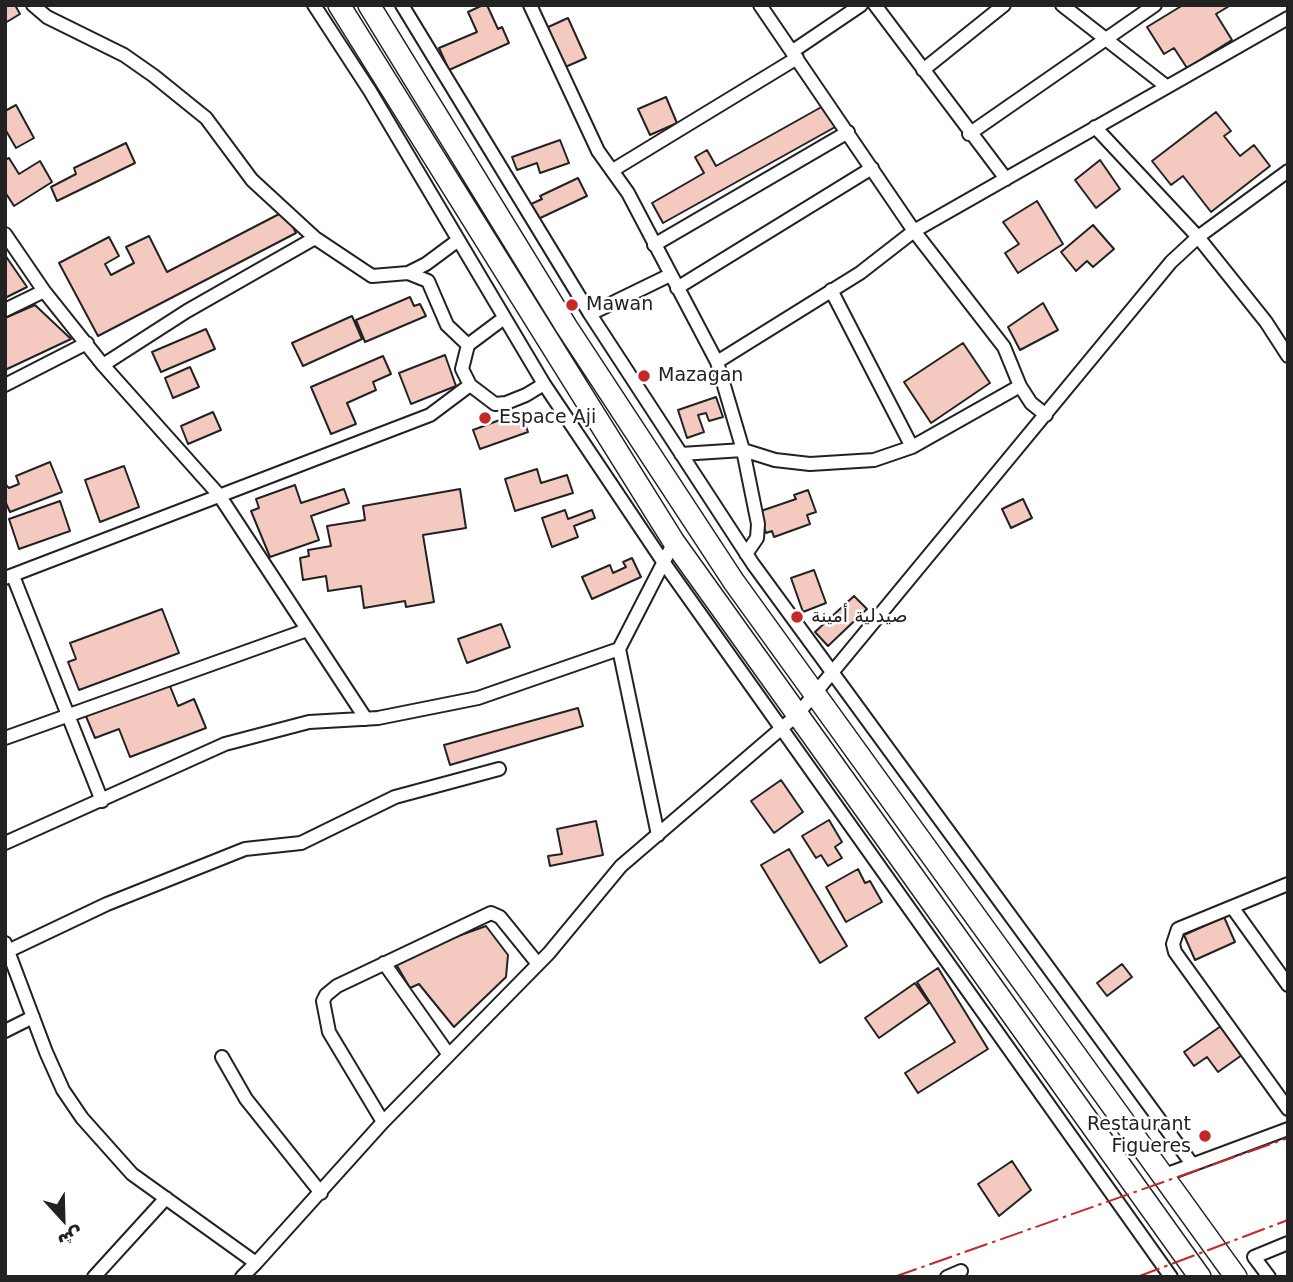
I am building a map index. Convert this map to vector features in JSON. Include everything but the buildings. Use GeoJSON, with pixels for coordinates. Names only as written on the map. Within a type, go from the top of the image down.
{"type":"FeatureCollection","features":[{"type":"Feature","properties":{"kind":"highway"},"geometry":{"type":"LineString","coordinates":[[339,5],[674,542],[790,722],[1200,1277]]}},
{"type":"Feature","properties":{"kind":"highway"},"geometry":{"type":"LineString","coordinates":[[369,5],[648,454],[814,695],[1232,1273]]}},
{"type":"Feature","properties":{"kind":"street"},"geometry":{"type":"LineString","coordinates":[[33,5],[47,17],[124,55],[187,102],[206,118],[252,180],[314,238],[372,276],[408,273],[426,264],[457,241]]}},
{"type":"Feature","properties":{"kind":"street"},"geometry":{"type":"LineString","coordinates":[[314,5],[370,91],[544,384],[664,563],[790,722],[1171,1277]]}},
{"type":"Feature","properties":{"kind":"street"},"geometry":{"type":"LineString","coordinates":[[402,5],[590,314],[746,554],[1192,1164]]}},
{"type":"Feature","properties":{"kind":"street"},"geometry":{"type":"LineString","coordinates":[[530,5],[598,151],[628,193],[717,362],[743,450],[758,524],[757,538],[746,554]]}},
{"type":"Feature","properties":{"kind":"street"},"geometry":{"type":"LineString","coordinates":[[760,5],[914,231],[1004,347],[1020,386],[1031,403],[1046,415]]}},
{"type":"Feature","properties":{"kind":"street"},"geometry":{"type":"LineString","coordinates":[[613,170],[795,54],[861,5]]}},
{"type":"Feature","properties":{"kind":"street"},"geometry":{"type":"LineString","coordinates":[[875,5],[969,134],[1006,179]]}},
{"type":"Feature","properties":{"kind":"street"},"geometry":{"type":"LineString","coordinates":[[923,70],[1004,5]]}},
{"type":"Feature","properties":{"kind":"street"},"geometry":{"type":"LineString","coordinates":[[1062,5],[1166,86]]}},
{"type":"Feature","properties":{"kind":"street"},"geometry":{"type":"LineString","coordinates":[[969,134],[1155,5]]}},
{"type":"Feature","properties":{"kind":"street"},"geometry":{"type":"LineString","coordinates":[[717,362],[860,273],[914,231],[1166,86],[1265,34],[1288,18]]}},
{"type":"Feature","properties":{"kind":"street"},"geometry":{"type":"LineString","coordinates":[[1095,127],[1198,237],[1266,322],[1288,356]]}},
{"type":"Feature","properties":{"kind":"street"},"geometry":{"type":"LineString","coordinates":[[654,245],[848,132]]}},
{"type":"Feature","properties":{"kind":"street"},"geometry":{"type":"LineString","coordinates":[[677,288],[872,168]]}},
{"type":"Feature","properties":{"kind":"street"},"geometry":{"type":"LineString","coordinates":[[242,1277],[383,1122],[538,964],[621,866],[790,722],[1171,262],[1198,237],[1288,171]]}},
{"type":"Feature","properties":{"kind":"street"},"geometry":{"type":"LineString","coordinates":[[5,234],[44,291],[103,365],[219,495],[366,719]]}},
{"type":"Feature","properties":{"kind":"street"},"geometry":{"type":"LineString","coordinates":[[103,365],[187,311],[314,238]]}},
{"type":"Feature","properties":{"kind":"street"},"geometry":{"type":"LineString","coordinates":[[408,273],[428,281],[447,325],[468,345]]}},
{"type":"Feature","properties":{"kind":"street"},"geometry":{"type":"LineString","coordinates":[[590,314],[670,275]]}},
{"type":"Feature","properties":{"kind":"street"},"geometry":{"type":"LineString","coordinates":[[831,290],[912,447]]}},
{"type":"Feature","properties":{"kind":"street"},"geometry":{"type":"LineString","coordinates":[[5,310],[44,291]]}},
{"type":"Feature","properties":{"kind":"street"},"geometry":{"type":"LineString","coordinates":[[504,318],[468,345],[463,369],[470,385],[495,404],[506,403],[544,384]]}},
{"type":"Feature","properties":{"kind":"street"},"geometry":{"type":"LineString","coordinates":[[5,385],[87,344]]}},
{"type":"Feature","properties":{"kind":"street"},"geometry":{"type":"LineString","coordinates":[[102,801],[9,577],[103,544],[219,495],[430,415],[470,385]]}},
{"type":"Feature","properties":{"kind":"street"},"geometry":{"type":"LineString","coordinates":[[681,454],[743,450],[775,460],[810,464],[874,460],[912,447],[1020,386]]}},
{"type":"Feature","properties":{"kind":"street"},"geometry":{"type":"LineString","coordinates":[[658,835],[619,649],[674,542]]}},
{"type":"Feature","properties":{"kind":"street"},"geometry":{"type":"LineString","coordinates":[[5,738],[307,630]]}},
{"type":"Feature","properties":{"kind":"street"},"geometry":{"type":"LineString","coordinates":[[5,843],[225,744],[309,722],[366,719],[478,698],[619,649]]}},
{"type":"Feature","properties":{"kind":"street"},"geometry":{"type":"LineString","coordinates":[[256,1263],[132,1174],[82,1118],[63,1090],[7,947],[245,849],[301,843],[395,797],[499,769]]}},
{"type":"Feature","properties":{"kind":"street"},"geometry":{"type":"LineString","coordinates":[[1288,884],[1178,929],[1173,944],[1175,952],[1288,1109]]}},
{"type":"Feature","properties":{"kind":"street"},"geometry":{"type":"LineString","coordinates":[[1232,907],[1287,981]]}},
{"type":"Feature","properties":{"kind":"street"},"geometry":{"type":"LineString","coordinates":[[383,1122],[329,1032],[323,1002],[337,986],[492,913],[500,917],[538,964]]}},
{"type":"Feature","properties":{"kind":"street"},"geometry":{"type":"LineString","coordinates":[[384,963],[449,1055]]}},
{"type":"Feature","properties":{"kind":"street"},"geometry":{"type":"LineString","coordinates":[[5,1031],[33,1017]]}},
{"type":"Feature","properties":{"kind":"street"},"geometry":{"type":"LineString","coordinates":[[222,1057],[253,1109],[321,1193]]}},
{"type":"Feature","properties":{"kind":"street"},"geometry":{"type":"LineString","coordinates":[[1162,1176],[1288,1129]]}},
{"type":"Feature","properties":{"kind":"street"},"geometry":{"type":"LineString","coordinates":[[94,1277],[166,1198]]}},
{"type":"Feature","properties":{"kind":"street"},"geometry":{"type":"LineString","coordinates":[[1232,1273],[1254,1257],[1288,1243]]}},
{"type":"Feature","properties":{"kind":"street"},"geometry":{"type":"LineString","coordinates":[[1254,1257],[1269,1277]]}},
{"type":"Feature","properties":{"kind":"street"},"geometry":{"type":"LineString","coordinates":[[947,1277],[961,1271]]}},
{"type":"Feature","properties":{"kind":"power"},"geometry":{"type":"LineString","coordinates":[[894,1277],[1288,1138]]}},
{"type":"Feature","properties":{"kind":"power"},"geometry":{"type":"LineString","coordinates":[[1137,1277],[1288,1220]]}},
{"type":"Feature","properties":{"kind":"place","name":"Mawan"},"geometry":{"type":"Point","coordinates":[572,305]}},
{"type":"Feature","properties":{"kind":"place","name":"Mazagan"},"geometry":{"type":"Point","coordinates":[644,376]}},
{"type":"Feature","properties":{"kind":"place","name":"Espace Aji"},"geometry":{"type":"Point","coordinates":[485,418]}},
{"type":"Feature","properties":{"kind":"place","name":"صيدلية أمينة"},"geometry":{"type":"Point","coordinates":[797,617]}},
{"type":"Feature","properties":{"kind":"place","name":"Restaurant Figueres"},"geometry":{"type":"Point","coordinates":[1205,1136]}}]}
